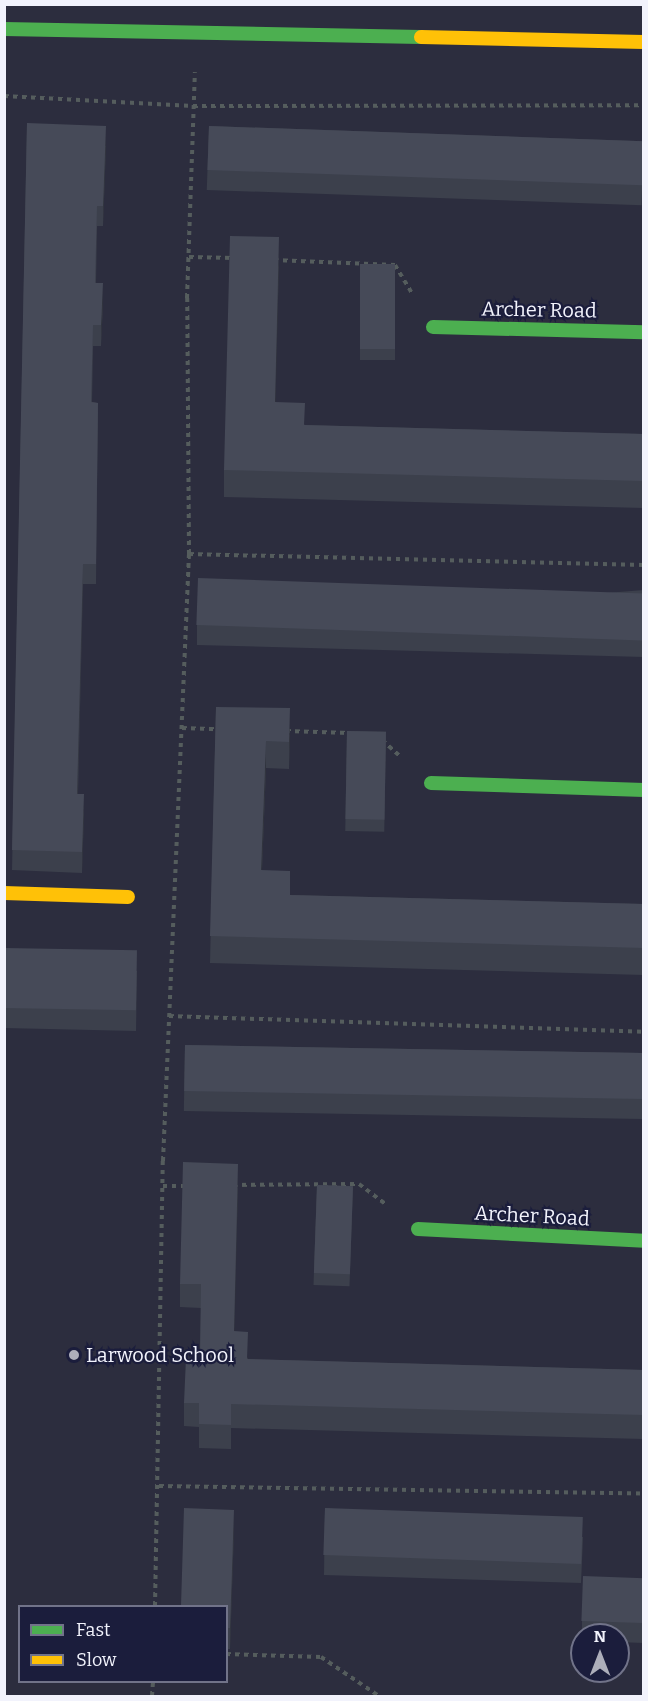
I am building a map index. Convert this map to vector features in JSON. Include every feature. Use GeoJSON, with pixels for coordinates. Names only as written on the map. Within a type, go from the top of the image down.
{"type":"FeatureCollection","features":[{"type":"Feature","properties":{"kind":"street"},"geometry":{"type":"LineString","coordinates":[[4,29],[644,42]]}},
{"type":"Feature","properties":{"kind":"street","name":"Archer Road"},"geometry":{"type":"LineString","coordinates":[[433,327],[644,332]]}},
{"type":"Feature","properties":{"kind":"street"},"geometry":{"type":"LineString","coordinates":[[431,783],[644,790]]}},
{"type":"Feature","properties":{"kind":"street"},"geometry":{"type":"LineString","coordinates":[[4,893],[128,897]]}},
{"type":"Feature","properties":{"kind":"street","name":"Archer Road"},"geometry":{"type":"LineString","coordinates":[[418,1229],[644,1241]]}},
{"type":"Feature","properties":{"kind":"path"},"geometry":{"type":"LineString","coordinates":[[155,1605],[163,1186],[189,554],[189,256],[197,33]]}},
{"type":"Feature","properties":{"kind":"path"},"geometry":{"type":"LineString","coordinates":[[4,96],[193,106],[644,105]]}},
{"type":"Feature","properties":{"kind":"path"},"geometry":{"type":"LineString","coordinates":[[189,256],[246,259]]}},
{"type":"Feature","properties":{"kind":"path"},"geometry":{"type":"LineString","coordinates":[[269,260],[395,265],[433,327]]}},
{"type":"Feature","properties":{"kind":"path"},"geometry":{"type":"LineString","coordinates":[[189,554],[644,565]]}},
{"type":"Feature","properties":{"kind":"path"},"geometry":{"type":"LineString","coordinates":[[182,728],[228,729]]}},
{"type":"Feature","properties":{"kind":"path"},"geometry":{"type":"LineString","coordinates":[[273,731],[352,733]]}},
{"type":"Feature","properties":{"kind":"path"},"geometry":{"type":"LineString","coordinates":[[375,733],[431,783]]}},
{"type":"Feature","properties":{"kind":"path"},"geometry":{"type":"LineString","coordinates":[[169,1016],[644,1032]]}},
{"type":"Feature","properties":{"kind":"path"},"geometry":{"type":"LineString","coordinates":[[221,1185],[359,1184],[418,1229]]}},
{"type":"Feature","properties":{"kind":"path"},"geometry":{"type":"LineString","coordinates":[[163,1186],[198,1186]]}},
{"type":"Feature","properties":{"kind":"path"},"geometry":{"type":"LineString","coordinates":[[159,1486],[644,1494]]}},
{"type":"Feature","properties":{"kind":"path"},"geometry":{"type":"LineString","coordinates":[[228,1654],[321,1658],[379,1696]]}},
{"type":"Feature","properties":{"kind":"building"},"geometry":{"type":"Polygon","coordinates":[[[27,123],[106,126],[103,206],[97,206],[95,283],[103,283],[101,325],[93,325],[91,402],[98,403],[96,564],[83,564],[77,794],[84,794],[82,852],[12,850],[27,123]]]}},
{"type":"Feature","properties":{"kind":"building"},"geometry":{"type":"Polygon","coordinates":[[[209,126],[644,141],[642,185],[207,170],[209,126]]]}},
{"type":"Feature","properties":{"kind":"building"},"geometry":{"type":"Polygon","coordinates":[[[230,236],[279,237],[275,402],[305,403],[304,425],[644,434],[644,481],[224,470],[230,236]]]}},
{"type":"Feature","properties":{"kind":"building"},"geometry":{"type":"Polygon","coordinates":[[[360,264],[395,264],[395,349],[360,349],[360,264]]]}},
{"type":"Feature","properties":{"kind":"building"},"geometry":{"type":"Polygon","coordinates":[[[198,578],[644,594],[642,641],[196,625],[198,578]]]}},
{"type":"Feature","properties":{"kind":"building"},"geometry":{"type":"Polygon","coordinates":[[[216,707],[290,708],[289,742],[266,741],[261,870],[290,871],[290,895],[644,904],[644,948],[210,936],[216,707]]]}},
{"type":"Feature","properties":{"kind":"building"},"geometry":{"type":"Polygon","coordinates":[[[347,731],[386,732],[384,820],[345,819],[347,731]]]}},
{"type":"Feature","properties":{"kind":"building"},"geometry":{"type":"Polygon","coordinates":[[[4,948],[137,950],[136,1010],[4,1008],[4,948]]]}},
{"type":"Feature","properties":{"kind":"building"},"geometry":{"type":"Polygon","coordinates":[[[185,1045],[644,1053],[643,1099],[184,1091],[185,1045]]]}},
{"type":"Feature","properties":{"kind":"building"},"geometry":{"type":"Polygon","coordinates":[[[183,1162],[238,1164],[234,1331],[248,1332],[247,1359],[644,1370],[644,1415],[231,1404],[231,1425],[199,1424],[199,1403],[184,1403],[186,1358],[200,1358],[201,1284],[180,1284],[183,1162]]]}},
{"type":"Feature","properties":{"kind":"building"},"geometry":{"type":"Polygon","coordinates":[[[317,1185],[353,1186],[350,1274],[314,1273],[317,1185]]]}},
{"type":"Feature","properties":{"kind":"building"},"geometry":{"type":"Polygon","coordinates":[[[184,1508],[234,1510],[230,1628],[228,1628],[228,1605],[181,1605],[184,1508]]]}},
{"type":"Feature","properties":{"kind":"building"},"geometry":{"type":"Polygon","coordinates":[[[325,1508],[583,1517],[581,1564],[323,1555],[325,1508]]]}},
{"type":"Feature","properties":{"kind":"building"},"geometry":{"type":"Polygon","coordinates":[[[583,1576],[644,1578],[642,1623],[581,1621],[583,1576]]]}},
{"type":"Feature","properties":{"kind":"traffic: fast"},"geometry":{"type":"LineString","coordinates":[[4,29],[421,37]]}},
{"type":"Feature","properties":{"kind":"traffic: fast"},"geometry":{"type":"LineString","coordinates":[[433,327],[644,332]]}},
{"type":"Feature","properties":{"kind":"traffic: fast"},"geometry":{"type":"LineString","coordinates":[[431,783],[644,790]]}},
{"type":"Feature","properties":{"kind":"traffic: fast"},"geometry":{"type":"LineString","coordinates":[[418,1229],[644,1241]]}},
{"type":"Feature","properties":{"kind":"traffic: slow"},"geometry":{"type":"LineString","coordinates":[[421,37],[644,42]]}},
{"type":"Feature","properties":{"kind":"traffic: slow"},"geometry":{"type":"LineString","coordinates":[[4,893],[128,897]]}},
{"type":"Feature","properties":{"kind":"place","name":"Larwood School"},"geometry":{"type":"Point","coordinates":[74,1355]}}]}
